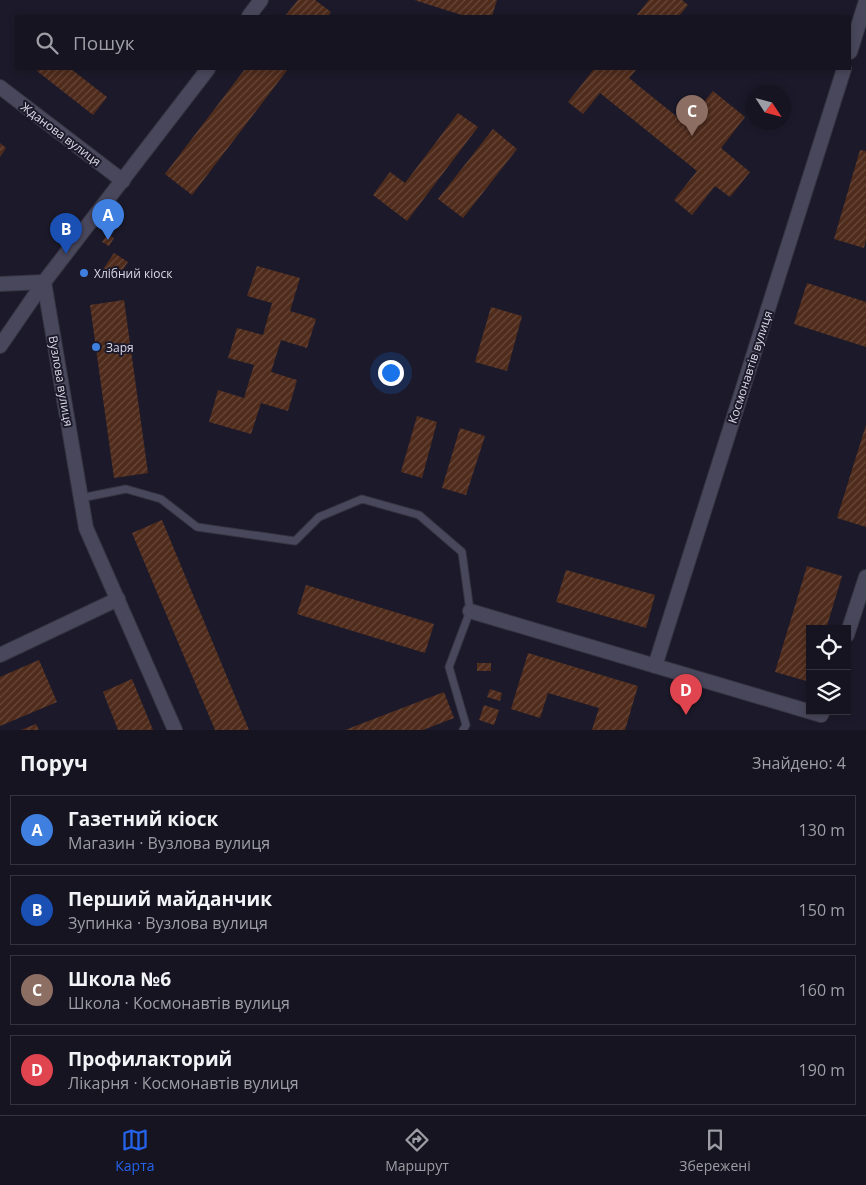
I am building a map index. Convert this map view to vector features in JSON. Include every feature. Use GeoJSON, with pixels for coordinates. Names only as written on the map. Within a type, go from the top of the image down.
{"type":"FeatureCollection","features":[{"type":"Feature","properties":{"kind":"street"},"geometry":{"type":"LineString","coordinates":[[250,15],[261,0]]}},
{"type":"Feature","properties":{"kind":"street"},"geometry":{"type":"LineString","coordinates":[[851,49],[866,1]]}},
{"type":"Feature","properties":{"kind":"street"},"geometry":{"type":"LineString","coordinates":[[0,346],[44,282],[207,70]]}},
{"type":"Feature","properties":{"kind":"street","name":"Космонавтів вулиця"},"geometry":{"type":"LineString","coordinates":[[655,666],[844,70]]}},
{"type":"Feature","properties":{"kind":"street","name":"Жданова вулиця"},"geometry":{"type":"LineString","coordinates":[[0,87],[122,181]]}},
{"type":"Feature","properties":{"kind":"street"},"geometry":{"type":"LineString","coordinates":[[0,284],[44,282]]}},
{"type":"Feature","properties":{"kind":"street","name":"Вузлова вулиця"},"geometry":{"type":"LineString","coordinates":[[44,282],[86,528],[175,730]]}},
{"type":"Feature","properties":{"kind":"street"},"geometry":{"type":"LineString","coordinates":[[850,625],[866,577]]}},
{"type":"Feature","properties":{"kind":"street"},"geometry":{"type":"LineString","coordinates":[[0,655],[118,600]]}},
{"type":"Feature","properties":{"kind":"street"},"geometry":{"type":"LineString","coordinates":[[470,611],[806,708]]}},
{"type":"Feature","properties":{"kind":"lane"},"geometry":{"type":"LineString","coordinates":[[81,498],[126,489],[161,499],[198,527],[296,541],[319,517],[362,499],[419,515],[462,552],[470,611],[449,666],[466,725],[463,730]]}},
{"type":"Feature","properties":{"kind":"building"},"geometry":{"type":"Polygon","coordinates":[[[298,0],[315,0],[331,12],[329,15],[286,15],[298,0]]]}},
{"type":"Feature","properties":{"kind":"building"},"geometry":{"type":"Polygon","coordinates":[[[414,0],[497,0],[492,15],[462,15],[414,0]]]}},
{"type":"Feature","properties":{"kind":"building"},"geometry":{"type":"Polygon","coordinates":[[[649,0],[682,0],[688,5],[680,15],[637,15],[649,0]]]}},
{"type":"Feature","properties":{"kind":"building"},"geometry":{"type":"Polygon","coordinates":[[[72,70],[107,97],[93,115],[37,71],[72,70]]]}},
{"type":"Feature","properties":{"kind":"building"},"geometry":{"type":"Polygon","coordinates":[[[244,70],[287,70],[192,195],[165,174],[244,70]]]}},
{"type":"Feature","properties":{"kind":"building"},"geometry":{"type":"Polygon","coordinates":[[[593,70],[636,70],[629,78],[686,124],[713,91],[745,117],[721,148],[750,172],[730,197],[715,186],[692,215],[674,200],[697,171],[600,93],[583,114],[568,102],[593,70]]]}},
{"type":"Feature","properties":{"kind":"building"},"geometry":{"type":"Polygon","coordinates":[[[458,113],[478,127],[407,221],[373,195],[390,172],[405,183],[458,113]]]}},
{"type":"Feature","properties":{"kind":"building"},"geometry":{"type":"Polygon","coordinates":[[[493,129],[517,149],[463,218],[438,199],[493,129]]]}},
{"type":"Feature","properties":{"kind":"building"},"geometry":{"type":"Polygon","coordinates":[[[0,143],[6,148],[0,157],[0,143]]]}},
{"type":"Feature","properties":{"kind":"building"},"geometry":{"type":"Polygon","coordinates":[[[860,150],[866,151],[866,240],[864,248],[834,239],[860,150]]]}},
{"type":"Feature","properties":{"kind":"building"},"geometry":{"type":"Polygon","coordinates":[[[108,234],[114,238],[109,246],[102,242],[108,234]]]}},
{"type":"Feature","properties":{"kind":"building"},"geometry":{"type":"Polygon","coordinates":[[[114,253],[128,262],[116,280],[102,271],[114,253]]]}},
{"type":"Feature","properties":{"kind":"building"},"geometry":{"type":"Polygon","coordinates":[[[257,266],[300,278],[290,311],[316,319],[307,348],[281,340],[271,372],[297,380],[288,411],[261,403],[251,434],[209,422],[218,390],[244,398],[254,365],[228,358],[237,328],[263,335],[272,303],[247,296],[257,266]]]}},
{"type":"Feature","properties":{"kind":"building"},"geometry":{"type":"Polygon","coordinates":[[[807,283],[866,302],[866,347],[794,324],[807,283]]]}},
{"type":"Feature","properties":{"kind":"building"},"geometry":{"type":"Polygon","coordinates":[[[124,300],[148,473],[114,478],[90,305],[124,300]]]}},
{"type":"Feature","properties":{"kind":"building"},"geometry":{"type":"Polygon","coordinates":[[[491,307],[522,316],[507,371],[475,362],[491,307]]]}},
{"type":"Feature","properties":{"kind":"building"},"geometry":{"type":"Polygon","coordinates":[[[417,416],[437,422],[422,478],[401,472],[417,416]]]}},
{"type":"Feature","properties":{"kind":"building"},"geometry":{"type":"Polygon","coordinates":[[[866,425],[866,527],[837,518],[866,425]]]}},
{"type":"Feature","properties":{"kind":"building"},"geometry":{"type":"Polygon","coordinates":[[[460,428],[485,436],[466,495],[442,488],[460,428]]]}},
{"type":"Feature","properties":{"kind":"building"},"geometry":{"type":"Polygon","coordinates":[[[162,520],[249,730],[215,730],[132,533],[162,520]]]}},
{"type":"Feature","properties":{"kind":"building"},"geometry":{"type":"Polygon","coordinates":[[[807,566],[842,576],[827,625],[806,625],[806,681],[775,672],[807,566]]]}},
{"type":"Feature","properties":{"kind":"building"},"geometry":{"type":"Polygon","coordinates":[[[566,570],[655,595],[646,628],[556,602],[566,570]]]}},
{"type":"Feature","properties":{"kind":"building"},"geometry":{"type":"Polygon","coordinates":[[[306,585],[434,624],[425,653],[297,614],[306,585]]]}},
{"type":"Feature","properties":{"kind":"building"},"geometry":{"type":"Polygon","coordinates":[[[528,653],[638,686],[625,730],[592,730],[599,708],[548,693],[540,718],[511,709],[528,653]]]}},
{"type":"Feature","properties":{"kind":"building"},"geometry":{"type":"Polygon","coordinates":[[[39,660],[57,702],[0,726],[0,677],[39,660]]]}},
{"type":"Feature","properties":{"kind":"building"},"geometry":{"type":"Polygon","coordinates":[[[477,663],[491,663],[491,671],[477,671],[477,663]]]}},
{"type":"Feature","properties":{"kind":"building"},"geometry":{"type":"Polygon","coordinates":[[[132,679],[153,730],[118,730],[103,692],[132,679]]]}},
{"type":"Feature","properties":{"kind":"building"},"geometry":{"type":"Polygon","coordinates":[[[490,689],[502,693],[500,701],[487,697],[490,689]]]}},
{"type":"Feature","properties":{"kind":"building"},"geometry":{"type":"Polygon","coordinates":[[[444,692],[454,718],[423,730],[345,730],[444,692]]]}},
{"type":"Feature","properties":{"kind":"building"},"geometry":{"type":"Polygon","coordinates":[[[484,705],[499,710],[494,725],[479,720],[484,705]]]}},
{"type":"Feature","properties":{"kind":"building"},"geometry":{"type":"Polygon","coordinates":[[[36,724],[39,730],[21,730],[36,724]]]}},
{"type":"Feature","properties":{"kind":"place","name":"Школа №6"},"geometry":{"type":"Point","coordinates":[692,136]}},
{"type":"Feature","properties":{"kind":"place","name":"Газетний кіоск"},"geometry":{"type":"Point","coordinates":[108,240]}},
{"type":"Feature","properties":{"kind":"place","name":"Перший майданчик"},"geometry":{"type":"Point","coordinates":[66,254]}},
{"type":"Feature","properties":{"kind":"place","name":"Хлібний кіоск"},"geometry":{"type":"Point","coordinates":[84,273]}},
{"type":"Feature","properties":{"kind":"place","name":"Заря"},"geometry":{"type":"Point","coordinates":[96,347]}},
{"type":"Feature","properties":{"kind":"place","name":"Профилакторий"},"geometry":{"type":"Point","coordinates":[686,715]}}]}
